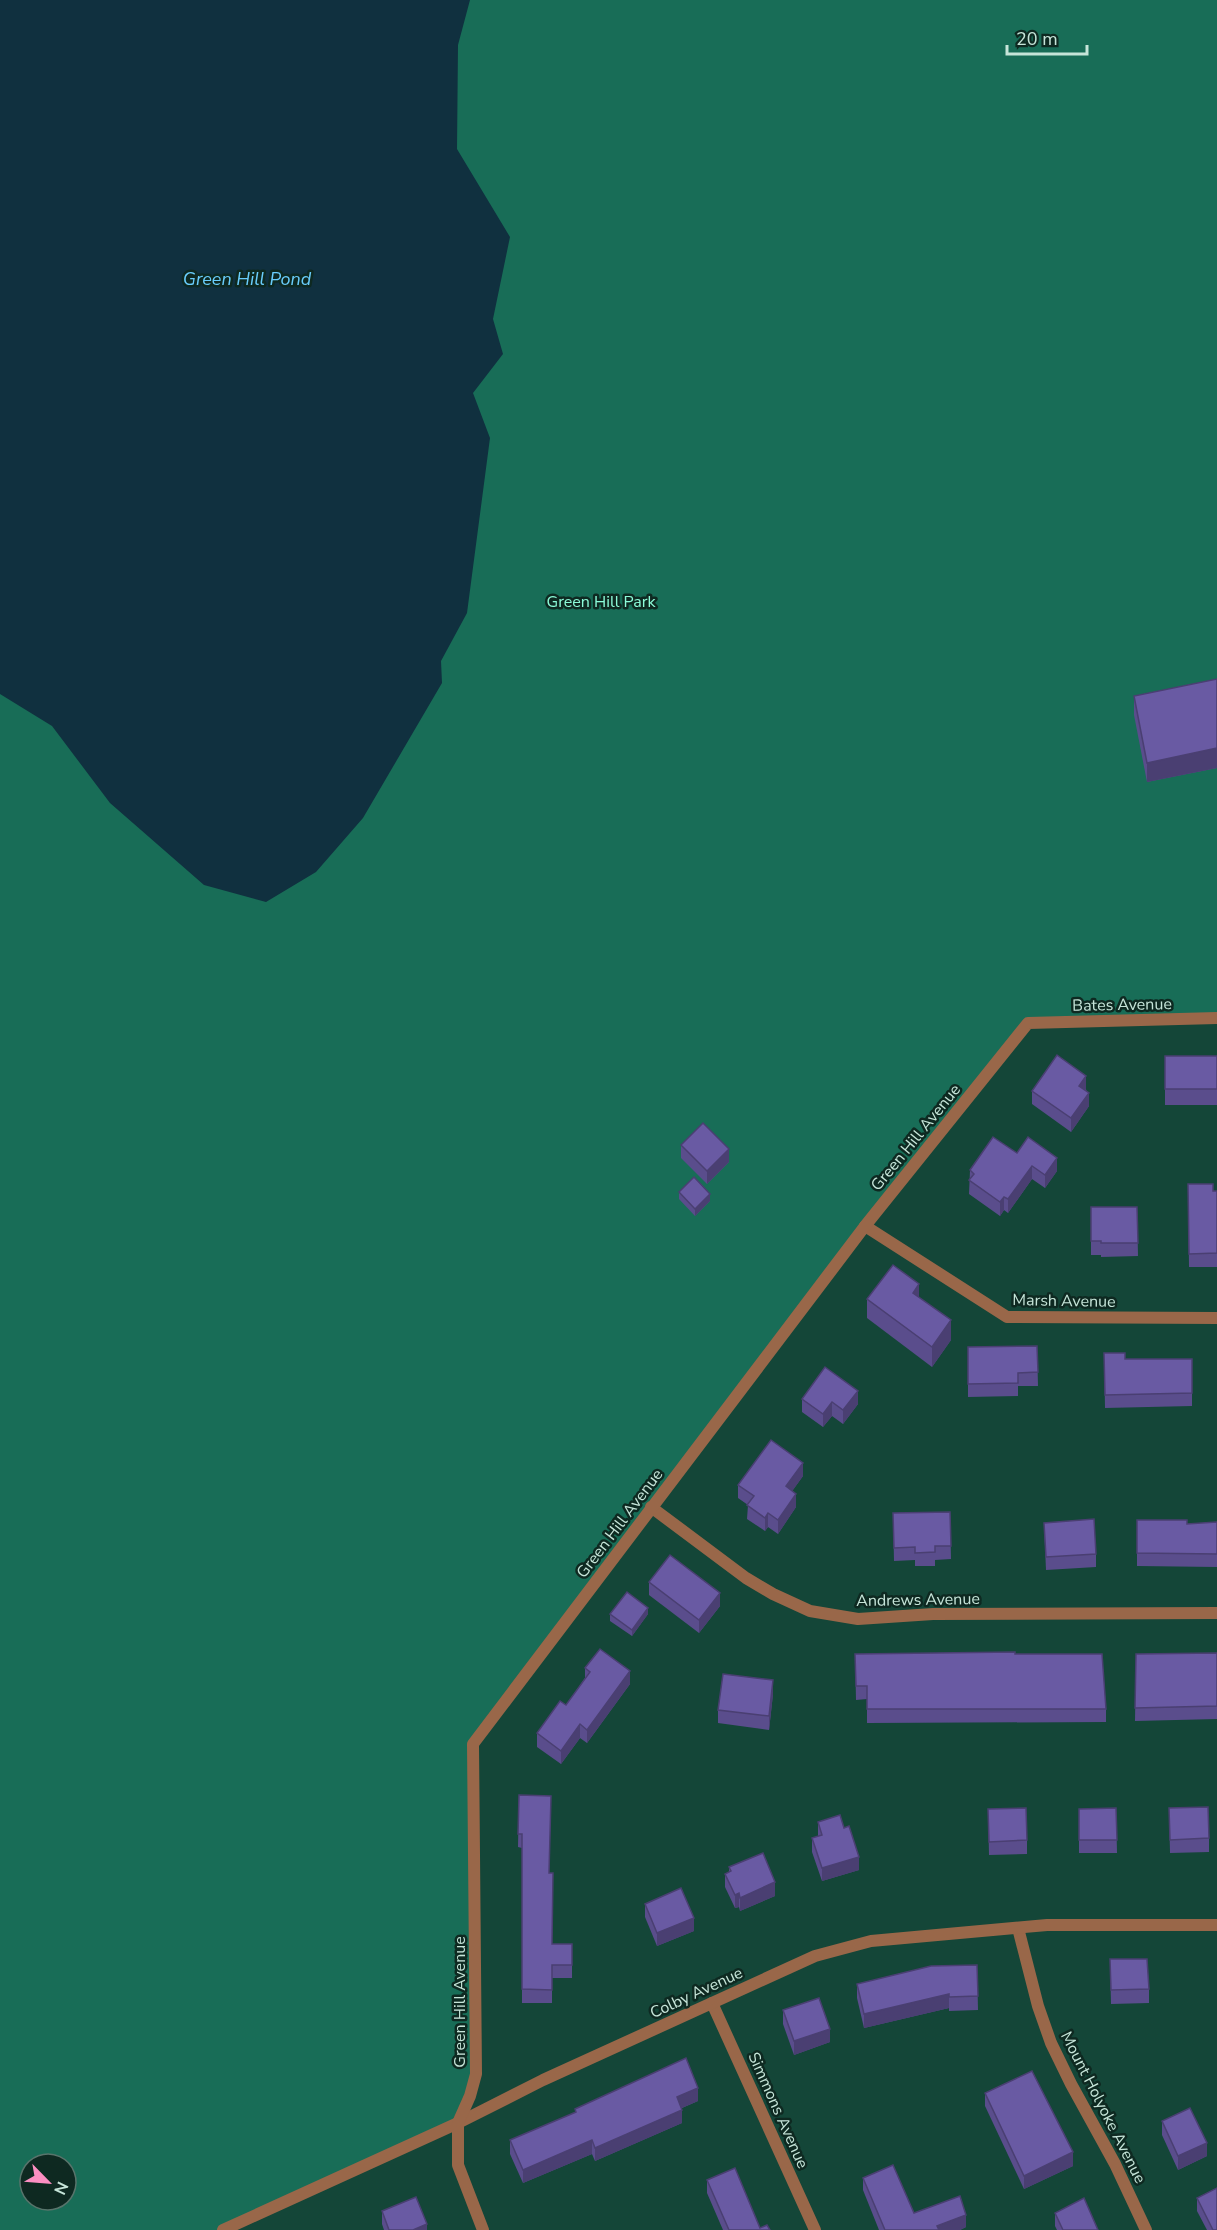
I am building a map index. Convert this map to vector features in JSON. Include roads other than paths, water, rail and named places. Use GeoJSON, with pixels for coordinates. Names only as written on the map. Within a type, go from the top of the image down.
{"type":"FeatureCollection","features":[{"type":"Feature","properties":{"kind":"street","name":"Bates Avenue"},"geometry":{"type":"LineString","coordinates":[[1028,1023],[1217,1018]]}},
{"type":"Feature","properties":{"kind":"street","name":"Green Hill Avenue"},"geometry":{"type":"LineString","coordinates":[[458,2123],[470,2096],[476,2074],[474,1744],[865,1226],[1028,1023]]}},
{"type":"Feature","properties":{"kind":"street","name":"Marsh Avenue"},"geometry":{"type":"LineString","coordinates":[[865,1226],[1007,1317],[1217,1318]]}},
{"type":"Feature","properties":{"kind":"street","name":"Andrews Avenue"},"geometry":{"type":"LineString","coordinates":[[651,1507],[746,1578],[772,1594],[810,1611],[858,1619],[933,1614],[1217,1613]]}},
{"type":"Feature","properties":{"kind":"street","name":"Colby Avenue"},"geometry":{"type":"LineString","coordinates":[[224,2230],[815,1956],[871,1941],[1018,1928],[1057,1925],[1217,1925]]}},
{"type":"Feature","properties":{"kind":"street","name":"Mount Holyoke Avenue"},"geometry":{"type":"LineString","coordinates":[[1018,1928],[1038,2006],[1051,2043],[1115,2164],[1146,2230]]}},
{"type":"Feature","properties":{"kind":"street","name":"Simmons Avenue"},"geometry":{"type":"LineString","coordinates":[[712,2003],[815,2230]]}},
{"type":"Feature","properties":{"kind":"street"},"geometry":{"type":"LineString","coordinates":[[458,2123],[458,2165],[483,2230]]}},
{"type":"Feature","properties":{"kind":"water","name":"Green Hill Pond"},"geometry":{"type":"Polygon","coordinates":[[[0,0],[470,0],[458,45],[457,149],[510,237],[493,319],[503,354],[473,393],[490,438],[467,613],[441,661],[442,683],[363,818],[316,872],[266,902],[204,885],[110,803],[52,726],[0,694],[0,0]]]}},
{"type":"Feature","properties":{"kind":"park label","name":"Green Hill Park"},"geometry":{"type":"Point","coordinates":[601,601]}}]}
